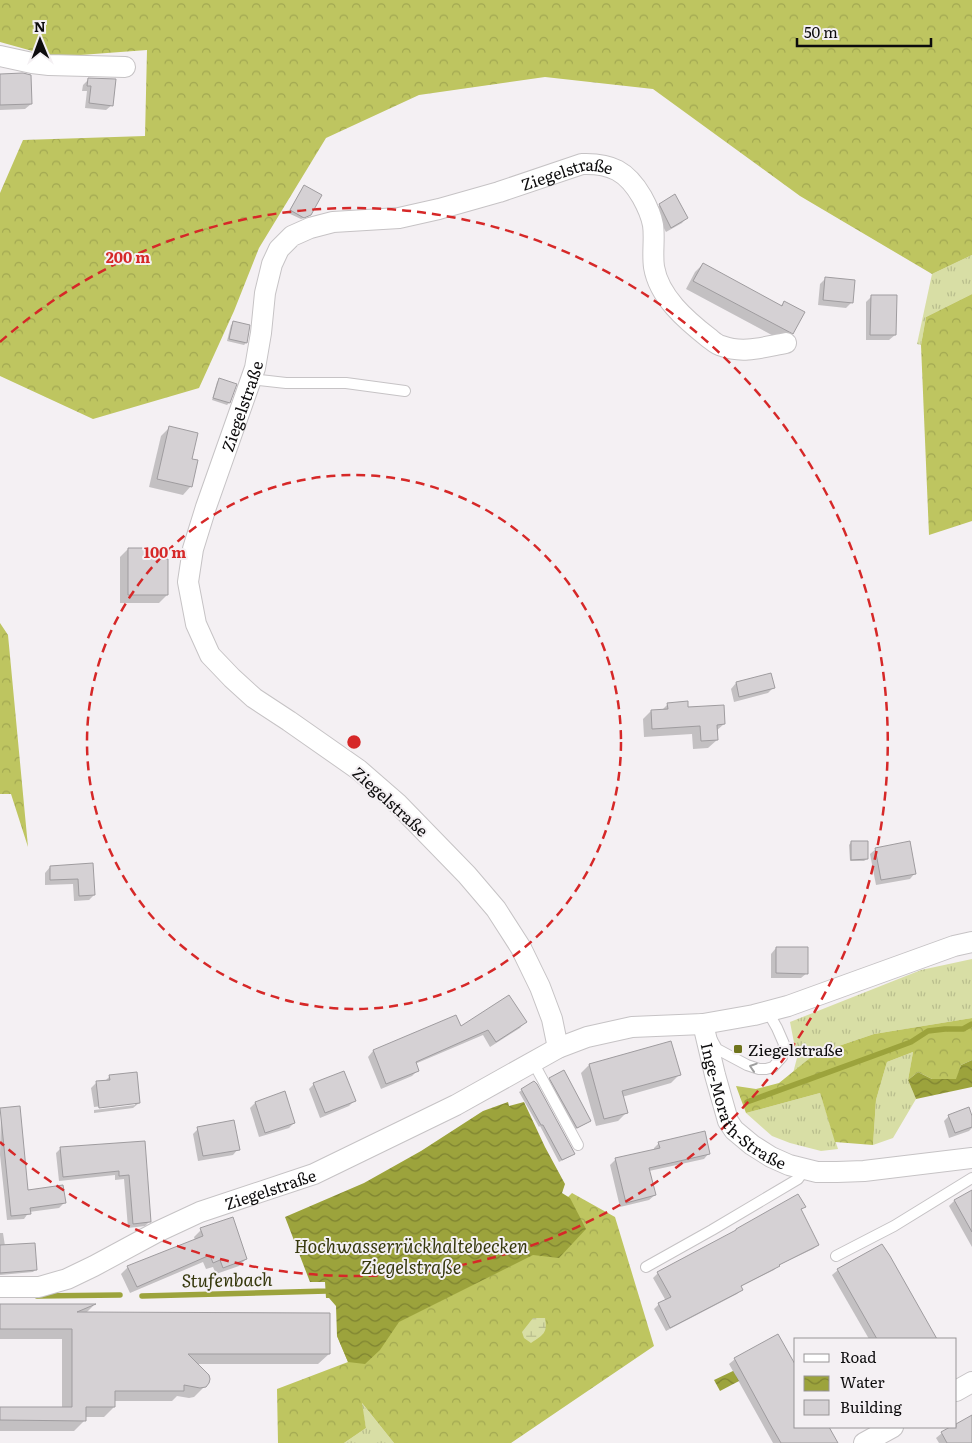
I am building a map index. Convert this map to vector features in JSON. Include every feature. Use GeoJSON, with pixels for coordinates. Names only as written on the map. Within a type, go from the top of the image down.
{"type":"FeatureCollection","features":[{"type":"Feature","properties":{"kind":"street"},"geometry":{"type":"LineString","coordinates":[[0,56],[49,65],[125,67]]}},
{"type":"Feature","properties":{"kind":"street","name":"Ziegelstraße"},"geometry":{"type":"LineString","coordinates":[[558,1048],[549,1011],[540,987],[521,948],[496,909],[467,875],[397,803],[359,770],[254,698],[232,678],[210,654],[196,624],[188,582],[193,549],[255,368],[265,293],[272,264],[279,249],[292,236],[310,228],[333,222],[399,218],[439,209],[499,192],[582,164],[594,164],[610,167],[626,175],[637,189],[650,211],[653,226],[654,267],[661,286],[677,309],[699,330],[720,346],[747,351],[786,343]]}},
{"type":"Feature","properties":{"kind":"street","name":"Ziegelstraße"},"geometry":{"type":"LineString","coordinates":[[0,1287],[39,1287],[67,1279],[200,1212],[314,1174],[456,1105],[558,1048],[587,1036],[632,1027],[703,1024],[768,1012],[954,946],[972,942]]}},
{"type":"Feature","properties":{"kind":"street","name":"Inge-Morath-Straße"},"geometry":{"type":"LineString","coordinates":[[703,1024],[726,1114],[734,1130],[752,1145],[771,1157],[789,1165],[817,1172],[864,1171],[972,1158]]}},
{"type":"Feature","properties":{"kind":"street"},"geometry":{"type":"LineString","coordinates":[[957,1390],[972,1382]]}},
{"type":"Feature","properties":{"kind":"street"},"geometry":{"type":"LineString","coordinates":[[864,1443],[891,1428]]}},
{"type":"Feature","properties":{"kind":"lane"},"geometry":{"type":"LineString","coordinates":[[251,379],[286,383],[346,383],[405,391]]}},
{"type":"Feature","properties":{"kind":"lane"},"geometry":{"type":"LineString","coordinates":[[703,1024],[717,1049],[754,1068],[766,1069],[778,1063],[782,1057],[784,1044],[778,1028],[768,1012]]}},
{"type":"Feature","properties":{"kind":"lane"},"geometry":{"type":"LineString","coordinates":[[533,1062],[578,1145]]}},
{"type":"Feature","properties":{"kind":"lane","name":"Inge-Morath-Straße"},"geometry":{"type":"LineString","coordinates":[[646,1267],[798,1179],[805,1169]]}},
{"type":"Feature","properties":{"kind":"lane"},"geometry":{"type":"LineString","coordinates":[[836,1256],[894,1226],[972,1178]]}},
{"type":"Feature","properties":{"kind":"green space"},"geometry":{"type":"Polygon","coordinates":[[[0,0],[972,0],[972,255],[932,274],[800,196],[653,89],[545,77],[419,95],[326,138],[259,248],[234,311],[199,388],[93,419],[0,376],[0,193],[23,140],[145,136],[147,50],[54,57],[0,42],[0,0]]]}},
{"type":"Feature","properties":{"kind":"green space"},"geometry":{"type":"Polygon","coordinates":[[[972,255],[972,294],[926,317],[921,345],[917,344],[932,274],[972,255]]]}},
{"type":"Feature","properties":{"kind":"green space"},"geometry":{"type":"Polygon","coordinates":[[[972,294],[972,521],[929,535],[921,345],[926,317],[972,294]]]}},
{"type":"Feature","properties":{"kind":"green space"},"geometry":{"type":"Polygon","coordinates":[[[0,623],[8,635],[28,847],[11,794],[0,794],[0,623]]]}},
{"type":"Feature","properties":{"kind":"green space"},"geometry":{"type":"Polygon","coordinates":[[[972,959],[972,1018],[874,1034],[815,1054],[793,1073],[797,1058],[790,1022],[921,970],[972,959]]]}},
{"type":"Feature","properties":{"kind":"green space"},"geometry":{"type":"Polygon","coordinates":[[[972,1018],[972,1060],[961,1065],[957,1079],[932,1079],[918,1072],[908,1080],[913,1052],[887,1062],[876,1100],[873,1145],[835,1142],[820,1093],[746,1113],[736,1086],[756,1089],[779,1083],[815,1054],[874,1034],[972,1018]]]}},
{"type":"Feature","properties":{"kind":"green space"},"geometry":{"type":"Polygon","coordinates":[[[913,1052],[908,1080],[916,1099],[893,1138],[873,1145],[876,1100],[887,1062],[913,1052]]]}},
{"type":"Feature","properties":{"kind":"green space"},"geometry":{"type":"Polygon","coordinates":[[[820,1093],[838,1149],[821,1151],[772,1136],[746,1113],[820,1093]]]}},
{"type":"Feature","properties":{"kind":"green space"},"geometry":{"type":"Polygon","coordinates":[[[572,1193],[615,1217],[654,1346],[511,1443],[394,1443],[362,1403],[366,1428],[344,1443],[278,1443],[277,1389],[348,1362],[337,1336],[561,1204],[572,1193]]]}},
{"type":"Feature","properties":{"kind":"green space"},"geometry":{"type":"Polygon","coordinates":[[[533,1318],[545,1318],[546,1327],[544,1333],[531,1343],[524,1338],[522,1332],[533,1318]]]}},
{"type":"Feature","properties":{"kind":"green space"},"geometry":{"type":"Polygon","coordinates":[[[361,1402],[394,1443],[344,1443],[366,1428],[361,1402]]]}},
{"type":"Feature","properties":{"kind":"water"},"geometry":{"type":"Polygon","coordinates":[[[972,1060],[972,1087],[916,1099],[908,1080],[918,1072],[932,1079],[956,1079],[961,1065],[972,1060]]]}},
{"type":"Feature","properties":{"kind":"water","name":"Hochwasserrückhaltebecken Ziegelstraße"},"geometry":{"type":"Polygon","coordinates":[[[508,1102],[509,1106],[524,1102],[565,1184],[562,1193],[570,1198],[586,1229],[559,1258],[533,1255],[399,1322],[380,1350],[365,1364],[348,1362],[337,1336],[336,1306],[329,1298],[326,1298],[325,1282],[310,1282],[285,1217],[364,1183],[421,1151],[483,1111],[508,1102]]]}},
{"type":"Feature","properties":{"kind":"water"},"geometry":{"type":"Polygon","coordinates":[[[733,1371],[739,1381],[720,1391],[714,1380],[733,1371]]]}},
{"type":"Feature","properties":{"kind":"building"},"geometry":{"type":"Polygon","coordinates":[[[23,73],[31,75],[32,104],[0,105],[0,74],[23,73]]]}},
{"type":"Feature","properties":{"kind":"building"},"geometry":{"type":"Polygon","coordinates":[[[88,78],[116,79],[113,106],[89,103],[91,86],[87,86],[88,78]]]}},
{"type":"Feature","properties":{"kind":"building"},"geometry":{"type":"Polygon","coordinates":[[[304,185],[322,195],[311,215],[304,218],[290,210],[304,185]]]}},
{"type":"Feature","properties":{"kind":"building"},"geometry":{"type":"Polygon","coordinates":[[[675,194],[688,218],[671,228],[659,204],[675,194]]]}},
{"type":"Feature","properties":{"kind":"building"},"geometry":{"type":"Polygon","coordinates":[[[703,263],[782,306],[784,301],[805,312],[793,334],[693,281],[703,263]]]}},
{"type":"Feature","properties":{"kind":"building"},"geometry":{"type":"Polygon","coordinates":[[[825,277],[855,280],[853,303],[823,300],[825,277]]]}},
{"type":"Feature","properties":{"kind":"building"},"geometry":{"type":"Polygon","coordinates":[[[871,295],[897,295],[896,335],[870,335],[871,295]]]}},
{"type":"Feature","properties":{"kind":"building"},"geometry":{"type":"Polygon","coordinates":[[[233,321],[250,325],[247,343],[229,339],[233,321]]]}},
{"type":"Feature","properties":{"kind":"building"},"geometry":{"type":"Polygon","coordinates":[[[219,378],[237,384],[230,403],[213,398],[219,378]]]}},
{"type":"Feature","properties":{"kind":"building"},"geometry":{"type":"Polygon","coordinates":[[[169,426],[198,433],[192,459],[198,460],[192,487],[157,479],[169,426]]]}},
{"type":"Feature","properties":{"kind":"building"},"geometry":{"type":"Polygon","coordinates":[[[128,548],[150,548],[150,559],[168,559],[168,595],[128,595],[128,548]]]}},
{"type":"Feature","properties":{"kind":"building"},"geometry":{"type":"Polygon","coordinates":[[[771,673],[775,688],[739,697],[736,682],[771,673]]]}},
{"type":"Feature","properties":{"kind":"building"},"geometry":{"type":"Polygon","coordinates":[[[688,701],[688,707],[724,705],[725,724],[717,725],[718,740],[701,741],[700,726],[652,729],[651,710],[668,709],[667,703],[688,701]]]}},
{"type":"Feature","properties":{"kind":"building"},"geometry":{"type":"Polygon","coordinates":[[[851,841],[868,841],[868,859],[851,860],[851,841]]]}},
{"type":"Feature","properties":{"kind":"building"},"geometry":{"type":"Polygon","coordinates":[[[910,841],[916,874],[881,880],[875,848],[910,841]]]}},
{"type":"Feature","properties":{"kind":"building"},"geometry":{"type":"Polygon","coordinates":[[[93,863],[95,895],[79,896],[78,879],[50,880],[50,866],[93,863]]]}},
{"type":"Feature","properties":{"kind":"building"},"geometry":{"type":"Polygon","coordinates":[[[776,947],[808,947],[808,974],[776,973],[776,947]]]}},
{"type":"Feature","properties":{"kind":"building"},"geometry":{"type":"Polygon","coordinates":[[[509,995],[527,1022],[496,1042],[488,1030],[416,1062],[419,1071],[386,1084],[373,1050],[456,1015],[461,1026],[509,995]]]}},
{"type":"Feature","properties":{"kind":"building"},"geometry":{"type":"Polygon","coordinates":[[[671,1041],[681,1075],[622,1091],[628,1113],[604,1119],[589,1064],[671,1041]]]}},
{"type":"Feature","properties":{"kind":"building"},"geometry":{"type":"Polygon","coordinates":[[[564,1070],[591,1121],[577,1128],[549,1078],[564,1070]]]}},
{"type":"Feature","properties":{"kind":"building"},"geometry":{"type":"Polygon","coordinates":[[[344,1071],[356,1101],[325,1113],[313,1083],[344,1071]]]}},
{"type":"Feature","properties":{"kind":"building"},"geometry":{"type":"Polygon","coordinates":[[[137,1072],[140,1103],[99,1108],[96,1081],[110,1080],[109,1075],[137,1072]]]}},
{"type":"Feature","properties":{"kind":"building"},"geometry":{"type":"Polygon","coordinates":[[[534,1081],[575,1154],[562,1160],[521,1089],[534,1081]]]}},
{"type":"Feature","properties":{"kind":"building"},"geometry":{"type":"Polygon","coordinates":[[[285,1091],[295,1123],[265,1133],[255,1102],[285,1091]]]}},
{"type":"Feature","properties":{"kind":"building"},"geometry":{"type":"Polygon","coordinates":[[[20,1106],[28,1190],[63,1185],[66,1203],[30,1208],[31,1214],[11,1216],[0,1108],[20,1106]]]}},
{"type":"Feature","properties":{"kind":"building"},"geometry":{"type":"Polygon","coordinates":[[[969,1107],[972,1116],[972,1127],[955,1133],[948,1115],[969,1107]]]}},
{"type":"Feature","properties":{"kind":"building"},"geometry":{"type":"Polygon","coordinates":[[[234,1120],[240,1150],[203,1156],[197,1127],[234,1120]]]}},
{"type":"Feature","properties":{"kind":"building"},"geometry":{"type":"Polygon","coordinates":[[[705,1131],[710,1154],[649,1168],[656,1195],[626,1203],[615,1158],[660,1148],[658,1142],[705,1131]]]}},
{"type":"Feature","properties":{"kind":"building"},"geometry":{"type":"Polygon","coordinates":[[[145,1141],[151,1222],[133,1224],[129,1175],[119,1176],[119,1171],[63,1177],[60,1147],[145,1141]]]}},
{"type":"Feature","properties":{"kind":"building"},"geometry":{"type":"Polygon","coordinates":[[[972,1190],[972,1232],[954,1200],[972,1190]]]}},
{"type":"Feature","properties":{"kind":"building"},"geometry":{"type":"Polygon","coordinates":[[[798,1194],[806,1207],[801,1209],[819,1245],[741,1286],[743,1290],[670,1328],[658,1303],[671,1297],[657,1272],[798,1194]]]}},
{"type":"Feature","properties":{"kind":"building"},"geometry":{"type":"Polygon","coordinates":[[[233,1217],[247,1259],[223,1268],[220,1260],[213,1263],[210,1255],[137,1287],[127,1266],[203,1236],[200,1228],[233,1217]]]}},
{"type":"Feature","properties":{"kind":"building"},"geometry":{"type":"Polygon","coordinates":[[[35,1243],[37,1270],[0,1273],[0,1245],[35,1243]]]}},
{"type":"Feature","properties":{"kind":"building"},"geometry":{"type":"Polygon","coordinates":[[[882,1244],[936,1338],[876,1338],[837,1269],[882,1244]]]}},
{"type":"Feature","properties":{"kind":"building"},"geometry":{"type":"Polygon","coordinates":[[[0,1304],[96,1304],[77,1312],[330,1313],[330,1354],[188,1354],[209,1375],[209,1383],[206,1387],[200,1388],[184,1385],[184,1391],[115,1391],[115,1407],[86,1407],[86,1421],[0,1420],[0,1407],[72,1407],[72,1329],[0,1329],[0,1304]]]}},
{"type":"Feature","properties":{"kind":"building"},"geometry":{"type":"Polygon","coordinates":[[[778,1334],[794,1362],[794,1428],[830,1428],[838,1443],[781,1443],[734,1358],[778,1334]]]}},
{"type":"Feature","properties":{"kind":"building"},"geometry":{"type":"Polygon","coordinates":[[[972,1415],[972,1443],[947,1443],[941,1432],[948,1428],[957,1428],[957,1423],[972,1415]]]}},
{"type":"Feature","properties":{"kind":"waterway","name":"Stufenbach"},"geometry":{"type":"LineString","coordinates":[[747,1102],[911,1042],[928,1031],[963,1029],[972,1024]]}},
{"type":"Feature","properties":{"kind":"waterway","name":"Stufenbach"},"geometry":{"type":"LineString","coordinates":[[142,1296],[327,1291],[332,1289]]}},
{"type":"Feature","properties":{"kind":"waterway","name":"Stufenbach"},"geometry":{"type":"LineString","coordinates":[[37,1296],[120,1295]]}},
{"type":"Feature","properties":{"kind":"place","name":"Ziegelstraße"},"geometry":{"type":"Point","coordinates":[738,1049]}}]}
